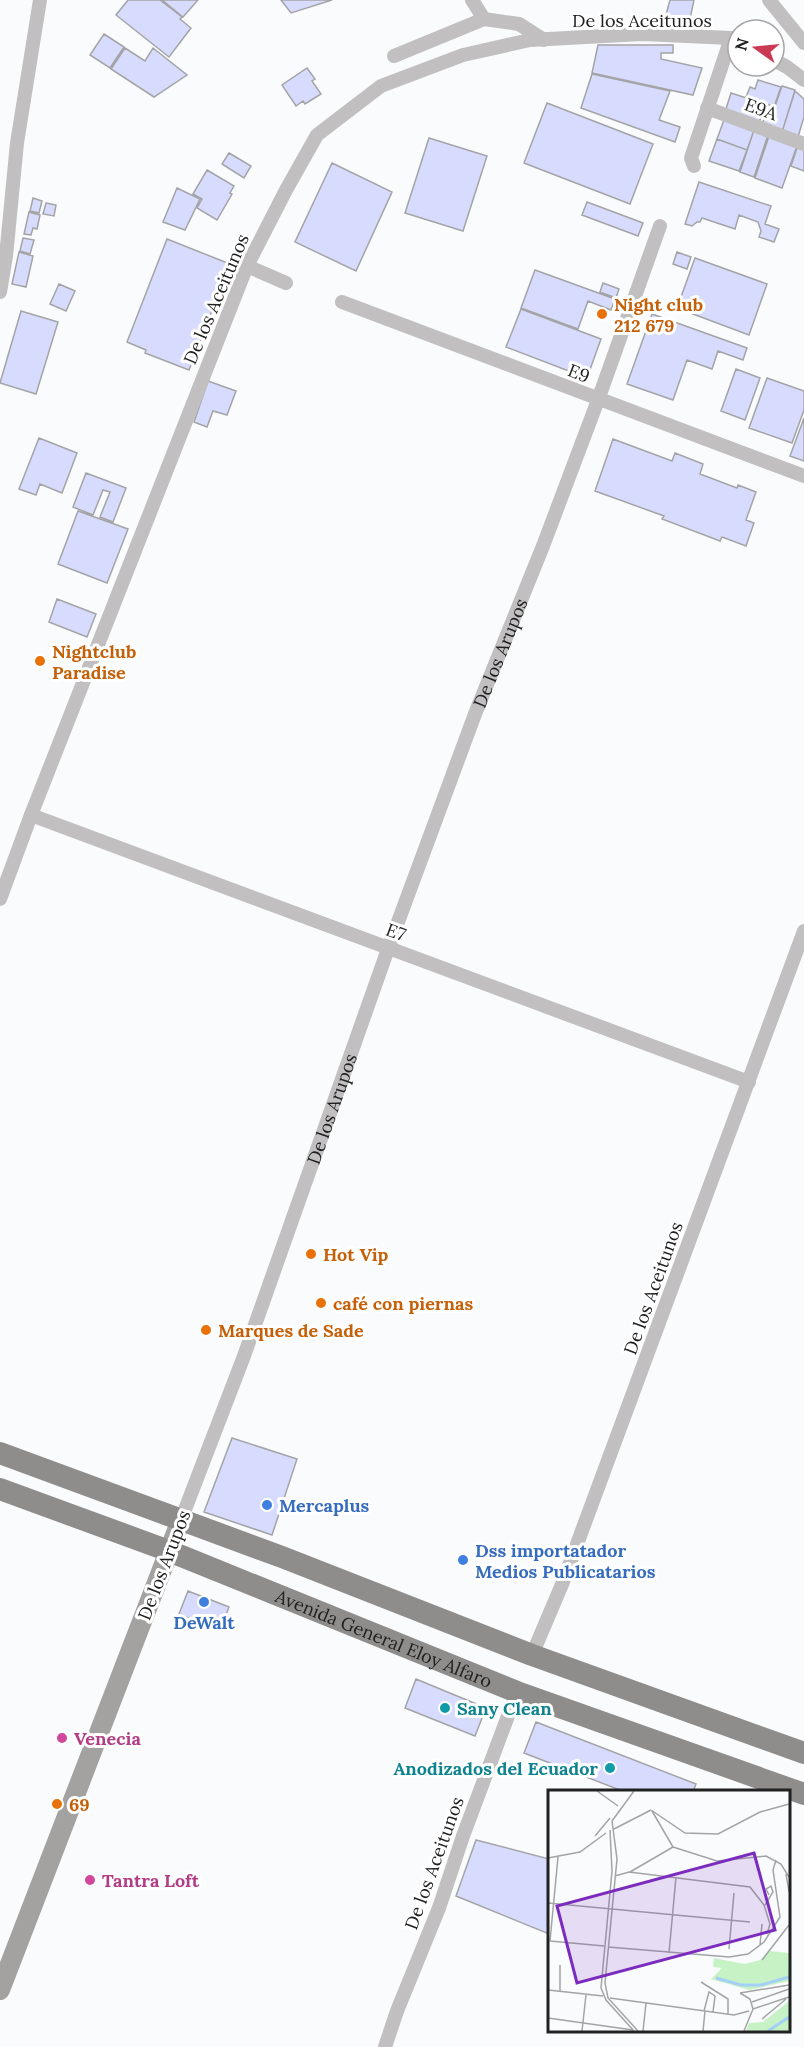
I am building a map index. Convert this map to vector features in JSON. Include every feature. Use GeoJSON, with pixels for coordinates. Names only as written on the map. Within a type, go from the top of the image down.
{"type":"FeatureCollection","features":[{"type":"Feature","properties":{"kind":"main road","name":"Avenida General Eloy Alfaro"},"geometry":{"type":"LineString","coordinates":[[0,1453],[282,1557],[532,1655],[804,1754]]}},
{"type":"Feature","properties":{"kind":"main road","name":"Avenida General Eloy Alfaro"},"geometry":{"type":"LineString","coordinates":[[0,1489],[169,1551],[517,1692],[804,1794]]}},
{"type":"Feature","properties":{"kind":"street"},"geometry":{"type":"LineString","coordinates":[[0,292],[6,256],[17,143],[40,0]]}},
{"type":"Feature","properties":{"kind":"street"},"geometry":{"type":"LineString","coordinates":[[472,0],[484,20]]}},
{"type":"Feature","properties":{"kind":"street"},"geometry":{"type":"LineString","coordinates":[[769,0],[804,43]]}},
{"type":"Feature","properties":{"kind":"street"},"geometry":{"type":"LineString","coordinates":[[394,56],[484,20],[519,24],[544,40]]}},
{"type":"Feature","properties":{"kind":"street","name":"De los Aceitunos"},"geometry":{"type":"LineString","coordinates":[[0,899],[247,266],[317,135],[381,86],[463,55],[530,40],[642,34],[726,39]]}},
{"type":"Feature","properties":{"kind":"street"},"geometry":{"type":"LineString","coordinates":[[694,166],[691,158],[726,60]]}},
{"type":"Feature","properties":{"kind":"street"},"geometry":{"type":"LineString","coordinates":[[786,66],[804,80]]}},
{"type":"Feature","properties":{"kind":"street","name":"E9A"},"geometry":{"type":"LineString","coordinates":[[707,108],[804,144]]}},
{"type":"Feature","properties":{"kind":"street","name":"De los Arupos"},"geometry":{"type":"LineString","coordinates":[[0,1990],[244,1356],[388,949],[475,714],[543,546],[598,400],[660,226]]}},
{"type":"Feature","properties":{"kind":"street"},"geometry":{"type":"LineString","coordinates":[[247,266],[286,283]]}},
{"type":"Feature","properties":{"kind":"street","name":"E9"},"geometry":{"type":"LineString","coordinates":[[342,302],[804,476]]}},
{"type":"Feature","properties":{"kind":"street","name":"E7"},"geometry":{"type":"LineString","coordinates":[[31,816],[749,1082]]}},
{"type":"Feature","properties":{"kind":"street","name":"De los Aceitunos"},"geometry":{"type":"LineString","coordinates":[[532,1655],[563,1582],[804,931]]}},
{"type":"Feature","properties":{"kind":"street","name":"De los Aceitunos"},"geometry":{"type":"LineString","coordinates":[[385,2047],[397,2011],[439,1908],[463,1836],[517,1692]]}},
{"type":"Feature","properties":{"kind":"building"},"geometry":{"type":"Polygon","coordinates":[[[128,0],[160,0],[182,17],[180,19],[191,28],[169,57],[116,15],[128,0]]]}},
{"type":"Feature","properties":{"kind":"building"},"geometry":{"type":"Polygon","coordinates":[[[162,0],[198,0],[183,17],[162,0]]]}},
{"type":"Feature","properties":{"kind":"building"},"geometry":{"type":"Polygon","coordinates":[[[281,0],[332,0],[291,13],[281,0]]]}},
{"type":"Feature","properties":{"kind":"building"},"geometry":{"type":"Polygon","coordinates":[[[670,0],[694,0],[688,28],[664,22],[670,0]]]}},
{"type":"Feature","properties":{"kind":"building"},"geometry":{"type":"Polygon","coordinates":[[[104,34],[124,47],[110,68],[90,55],[104,34]]]}},
{"type":"Feature","properties":{"kind":"building"},"geometry":{"type":"Polygon","coordinates":[[[598,45],[673,45],[673,53],[661,53],[661,59],[702,68],[693,95],[592,73],[598,45]]]}},
{"type":"Feature","properties":{"kind":"building"},"geometry":{"type":"Polygon","coordinates":[[[125,48],[145,61],[153,48],[187,75],[154,97],[111,69],[125,48]]]}},
{"type":"Feature","properties":{"kind":"building"},"geometry":{"type":"Polygon","coordinates":[[[307,68],[315,79],[312,81],[321,94],[305,104],[303,101],[296,106],[282,85],[307,68]]]}},
{"type":"Feature","properties":{"kind":"building"},"geometry":{"type":"Polygon","coordinates":[[[592,74],[670,91],[659,120],[680,127],[675,142],[581,108],[592,74]]]}},
{"type":"Feature","properties":{"kind":"building"},"geometry":{"type":"Polygon","coordinates":[[[758,80],[781,87],[775,104],[772,106],[746,97],[750,87],[755,89],[758,80]]]}},
{"type":"Feature","properties":{"kind":"building"},"geometry":{"type":"Polygon","coordinates":[[[782,86],[795,90],[782,132],[762,125],[767,110],[773,112],[782,86]]]}},
{"type":"Feature","properties":{"kind":"building"},"geometry":{"type":"Polygon","coordinates":[[[795,91],[804,99],[804,117],[798,137],[782,132],[795,91]]]}},
{"type":"Feature","properties":{"kind":"building"},"geometry":{"type":"Polygon","coordinates":[[[731,93],[765,104],[759,123],[725,112],[731,93]]]}},
{"type":"Feature","properties":{"kind":"building"},"geometry":{"type":"Polygon","coordinates":[[[547,103],[653,144],[630,204],[524,163],[547,103]]]}},
{"type":"Feature","properties":{"kind":"building"},"geometry":{"type":"Polygon","coordinates":[[[724,120],[754,130],[747,150],[717,139],[724,120]]]}},
{"type":"Feature","properties":{"kind":"building"},"geometry":{"type":"Polygon","coordinates":[[[754,130],[768,135],[754,177],[740,172],[754,130]]]}},
{"type":"Feature","properties":{"kind":"building"},"geometry":{"type":"Polygon","coordinates":[[[769,136],[797,146],[782,188],[755,178],[769,136]]]}},
{"type":"Feature","properties":{"kind":"building"},"geometry":{"type":"Polygon","coordinates":[[[429,138],[487,156],[463,231],[405,213],[429,138]]]}},
{"type":"Feature","properties":{"kind":"building"},"geometry":{"type":"Polygon","coordinates":[[[717,139],[747,150],[739,171],[709,161],[717,139]]]}},
{"type":"Feature","properties":{"kind":"building"},"geometry":{"type":"Polygon","coordinates":[[[797,148],[804,150],[804,171],[791,166],[797,148]]]}},
{"type":"Feature","properties":{"kind":"building"},"geometry":{"type":"Polygon","coordinates":[[[229,153],[251,166],[244,178],[222,164],[229,153]]]}},
{"type":"Feature","properties":{"kind":"building"},"geometry":{"type":"Polygon","coordinates":[[[332,163],[392,192],[356,271],[295,242],[332,163]]]}},
{"type":"Feature","properties":{"kind":"building"},"geometry":{"type":"Polygon","coordinates":[[[207,170],[234,186],[217,220],[197,208],[202,199],[193,194],[207,170]]]}},
{"type":"Feature","properties":{"kind":"building"},"geometry":{"type":"Polygon","coordinates":[[[699,182],[771,206],[765,224],[779,229],[774,242],[759,237],[761,231],[758,222],[739,215],[735,229],[702,218],[700,222],[692,226],[685,224],[699,182]]]}},
{"type":"Feature","properties":{"kind":"building"},"geometry":{"type":"Polygon","coordinates":[[[177,188],[200,199],[185,230],[163,222],[177,188]]]}},
{"type":"Feature","properties":{"kind":"building"},"geometry":{"type":"Polygon","coordinates":[[[33,198],[42,201],[39,213],[30,211],[33,198]]]}},
{"type":"Feature","properties":{"kind":"building"},"geometry":{"type":"Polygon","coordinates":[[[587,202],[643,223],[638,236],[582,215],[587,202]]]}},
{"type":"Feature","properties":{"kind":"building"},"geometry":{"type":"Polygon","coordinates":[[[46,203],[56,205],[54,216],[43,214],[46,203]]]}},
{"type":"Feature","properties":{"kind":"building"},"geometry":{"type":"Polygon","coordinates":[[[29,212],[40,215],[37,229],[33,228],[31,235],[24,234],[29,212]]]}},
{"type":"Feature","properties":{"kind":"building"},"geometry":{"type":"Polygon","coordinates":[[[23,238],[34,240],[30,254],[20,251],[23,238]]]}},
{"type":"Feature","properties":{"kind":"building"},"geometry":{"type":"Polygon","coordinates":[[[167,239],[230,264],[189,370],[145,353],[146,350],[127,342],[167,239]]]}},
{"type":"Feature","properties":{"kind":"building"},"geometry":{"type":"Polygon","coordinates":[[[19,252],[33,256],[26,287],[12,284],[19,252]]]}},
{"type":"Feature","properties":{"kind":"building"},"geometry":{"type":"Polygon","coordinates":[[[677,252],[691,257],[687,269],[673,264],[677,252]]]}},
{"type":"Feature","properties":{"kind":"building"},"geometry":{"type":"Polygon","coordinates":[[[695,258],[767,284],[749,335],[677,308],[695,258]]]}},
{"type":"Feature","properties":{"kind":"building"},"geometry":{"type":"Polygon","coordinates":[[[535,270],[615,299],[611,310],[588,301],[578,329],[521,308],[535,270]]]}},
{"type":"Feature","properties":{"kind":"building"},"geometry":{"type":"Polygon","coordinates":[[[603,283],[619,289],[616,298],[600,292],[603,283]]]}},
{"type":"Feature","properties":{"kind":"building"},"geometry":{"type":"Polygon","coordinates":[[[59,284],[75,291],[66,311],[50,304],[59,284]]]}},
{"type":"Feature","properties":{"kind":"building"},"geometry":{"type":"Polygon","coordinates":[[[521,309],[601,339],[587,378],[506,347],[521,309]]]}},
{"type":"Feature","properties":{"kind":"building"},"geometry":{"type":"Polygon","coordinates":[[[21,311],[58,322],[36,394],[0,383],[21,311]]]}},
{"type":"Feature","properties":{"kind":"building"},"geometry":{"type":"Polygon","coordinates":[[[652,314],[747,348],[743,360],[718,351],[712,369],[687,360],[673,400],[627,384],[652,314]]]}},
{"type":"Feature","properties":{"kind":"building"},"geometry":{"type":"Polygon","coordinates":[[[736,369],[760,378],[745,420],[721,411],[736,369]]]}},
{"type":"Feature","properties":{"kind":"building"},"geometry":{"type":"Polygon","coordinates":[[[767,378],[804,391],[804,410],[792,443],[749,428],[767,378]]]}},
{"type":"Feature","properties":{"kind":"building"},"geometry":{"type":"Polygon","coordinates":[[[208,381],[236,391],[227,415],[213,411],[207,427],[194,422],[208,381]]]}},
{"type":"Feature","properties":{"kind":"building"},"geometry":{"type":"Polygon","coordinates":[[[804,418],[804,461],[790,456],[804,418]]]}},
{"type":"Feature","properties":{"kind":"building"},"geometry":{"type":"Polygon","coordinates":[[[39,438],[77,453],[62,493],[40,484],[36,495],[19,489],[39,438]]]}},
{"type":"Feature","properties":{"kind":"building"},"geometry":{"type":"Polygon","coordinates":[[[613,439],[672,461],[675,453],[703,464],[700,474],[737,488],[738,485],[756,492],[746,520],[754,523],[746,546],[722,537],[720,541],[662,519],[664,516],[595,491],[613,439]]]}},
{"type":"Feature","properties":{"kind":"building"},"geometry":{"type":"Polygon","coordinates":[[[86,473],[126,488],[113,522],[100,517],[110,492],[103,490],[93,515],[73,507],[86,473]]]}},
{"type":"Feature","properties":{"kind":"building"},"geometry":{"type":"Polygon","coordinates":[[[78,511],[128,529],[107,583],[58,564],[78,511]]]}},
{"type":"Feature","properties":{"kind":"building"},"geometry":{"type":"Polygon","coordinates":[[[57,599],[96,614],[87,637],[49,622],[57,599]]]}},
{"type":"Feature","properties":{"kind":"building"},"geometry":{"type":"Polygon","coordinates":[[[232,1438],[297,1459],[272,1535],[204,1512],[232,1438]]]}},
{"type":"Feature","properties":{"kind":"building"},"geometry":{"type":"Polygon","coordinates":[[[188,1591],[229,1607],[220,1631],[179,1614],[188,1591]]]}},
{"type":"Feature","properties":{"kind":"building","name":"Sany Clean"},"geometry":{"type":"Polygon","coordinates":[[[416,1679],[486,1708],[475,1736],[405,1708],[416,1679]]]}},
{"type":"Feature","properties":{"kind":"building","name":"Anodizados del Ecuador"},"geometry":{"type":"Polygon","coordinates":[[[536,1722],[696,1784],[694,1790],[620,1790],[524,1753],[536,1722]]]}},
{"type":"Feature","properties":{"kind":"building"},"geometry":{"type":"Polygon","coordinates":[[[476,1840],[548,1859],[548,1934],[456,1896],[476,1840]]]}},
{"type":"Feature","properties":{"kind":"place","name":"Night club 212 679"},"geometry":{"type":"Point","coordinates":[602,314]}},
{"type":"Feature","properties":{"kind":"place","name":"Nightclub Paradise"},"geometry":{"type":"Point","coordinates":[40,661]}},
{"type":"Feature","properties":{"kind":"place","name":"Hot Vip"},"geometry":{"type":"Point","coordinates":[311,1254]}},
{"type":"Feature","properties":{"kind":"place","name":"café con piernas"},"geometry":{"type":"Point","coordinates":[321,1303]}},
{"type":"Feature","properties":{"kind":"place","name":"Marques de Sade"},"geometry":{"type":"Point","coordinates":[206,1330]}},
{"type":"Feature","properties":{"kind":"place","name":"Mercaplus"},"geometry":{"type":"Point","coordinates":[267,1505]}},
{"type":"Feature","properties":{"kind":"place","name":"Dss importatador Medios Publicatarios"},"geometry":{"type":"Point","coordinates":[463,1560]}},
{"type":"Feature","properties":{"kind":"place","name":"DeWalt"},"geometry":{"type":"Point","coordinates":[204,1602]}},
{"type":"Feature","properties":{"kind":"place","name":"Sany Clean"},"geometry":{"type":"Point","coordinates":[445,1708]}},
{"type":"Feature","properties":{"kind":"place","name":"Venecia"},"geometry":{"type":"Point","coordinates":[62,1738]}},
{"type":"Feature","properties":{"kind":"place","name":"Anodizados del Ecuador"},"geometry":{"type":"Point","coordinates":[610,1768]}},
{"type":"Feature","properties":{"kind":"place","name":"69"},"geometry":{"type":"Point","coordinates":[57,1804]}},
{"type":"Feature","properties":{"kind":"place","name":"Tantra Loft"},"geometry":{"type":"Point","coordinates":[90,1880]}}]}
